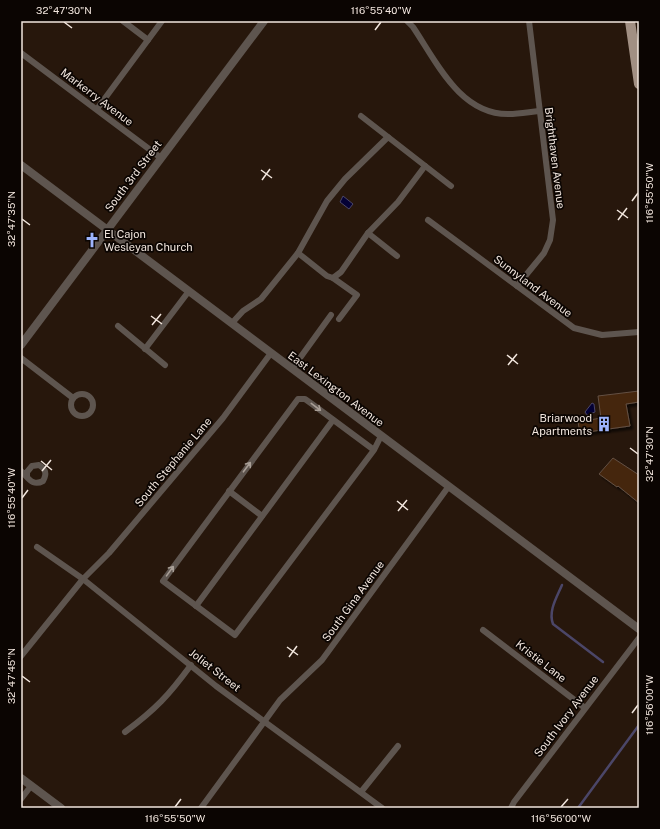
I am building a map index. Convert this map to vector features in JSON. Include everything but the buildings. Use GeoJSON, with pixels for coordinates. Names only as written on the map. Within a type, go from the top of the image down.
{"type":"FeatureCollection","features":[{"type":"Feature","properties":{"kind":"main road"},"geometry":{"type":"LineString","coordinates":[[630,21],[639,84]]}},
{"type":"Feature","properties":{"kind":"street"},"geometry":{"type":"LineString","coordinates":[[123,21],[148,40]]}},
{"type":"Feature","properties":{"kind":"street"},"geometry":{"type":"LineString","coordinates":[[97,110],[162,21]]}},
{"type":"Feature","properties":{"kind":"street","name":"South 3rd Street"},"geometry":{"type":"LineString","coordinates":[[21,345],[264,21]]}},
{"type":"Feature","properties":{"kind":"street"},"geometry":{"type":"LineString","coordinates":[[407,21],[413,27],[455,88],[473,104],[501,114],[539,111]]}},
{"type":"Feature","properties":{"kind":"street","name":"Brighthaven Avenue"},"geometry":{"type":"LineString","coordinates":[[517,286],[544,253],[550,240],[553,226],[529,21]]}},
{"type":"Feature","properties":{"kind":"street","name":"Markerry Avenue"},"geometry":{"type":"LineString","coordinates":[[21,53],[161,158]]}},
{"type":"Feature","properties":{"kind":"street"},"geometry":{"type":"LineString","coordinates":[[361,116],[451,186]]}},
{"type":"Feature","properties":{"kind":"street"},"geometry":{"type":"LineString","coordinates":[[232,323],[243,310],[261,299],[298,253],[327,201],[345,179],[388,137]]}},
{"type":"Feature","properties":{"kind":"street","name":"East Lexington Avenue"},"geometry":{"type":"LineString","coordinates":[[21,165],[639,629]]}},
{"type":"Feature","properties":{"kind":"street"},"geometry":{"type":"LineString","coordinates":[[333,278],[341,272],[368,233],[398,202],[425,166]]}},
{"type":"Feature","properties":{"kind":"street","name":"Sunnyland Avenue"},"geometry":{"type":"LineString","coordinates":[[428,220],[574,328],[602,335],[639,332]]}},
{"type":"Feature","properties":{"kind":"street"},"geometry":{"type":"LineString","coordinates":[[368,233],[397,256]]}},
{"type":"Feature","properties":{"kind":"street"},"geometry":{"type":"LineString","coordinates":[[298,253],[327,276],[333,278],[357,295],[339,319]]}},
{"type":"Feature","properties":{"kind":"street"},"geometry":{"type":"LineString","coordinates":[[145,349],[189,291]]}},
{"type":"Feature","properties":{"kind":"street"},"geometry":{"type":"LineString","coordinates":[[292,369],[331,315]]}},
{"type":"Feature","properties":{"kind":"street"},"geometry":{"type":"LineString","coordinates":[[118,326],[165,365]]}},
{"type":"Feature","properties":{"kind":"street","name":"South Stephanie Lane"},"geometry":{"type":"LineString","coordinates":[[21,656],[83,579],[109,553],[219,423],[271,353]]}},
{"type":"Feature","properties":{"kind":"street"},"geometry":{"type":"LineString","coordinates":[[21,358],[73,398]]}},
{"type":"Feature","properties":{"kind":"street"},"geometry":{"type":"LineString","coordinates":[[374,450],[305,399],[298,399],[163,581],[235,635],[374,450],[381,436]]}},
{"type":"Feature","properties":{"kind":"street"},"geometry":{"type":"LineString","coordinates":[[196,606],[333,420]]}},
{"type":"Feature","properties":{"kind":"street"},"geometry":{"type":"LineString","coordinates":[[21,471],[27,476]]}},
{"type":"Feature","properties":{"kind":"street","name":"South Gina Avenue"},"geometry":{"type":"LineString","coordinates":[[201,808],[280,700],[322,660],[448,486]]}},
{"type":"Feature","properties":{"kind":"street"},"geometry":{"type":"LineString","coordinates":[[229,491],[262,516]]}},
{"type":"Feature","properties":{"kind":"street","name":"Joliet Street"},"geometry":{"type":"LineString","coordinates":[[37,547],[83,579],[216,686],[266,721],[382,808]]}},
{"type":"Feature","properties":{"kind":"street","name":"Kristie Lane"},"geometry":{"type":"LineString","coordinates":[[483,630],[585,708]]}},
{"type":"Feature","properties":{"kind":"street","name":"South Ivory Avenue"},"geometry":{"type":"LineString","coordinates":[[511,808],[514,802],[639,638]]}},
{"type":"Feature","properties":{"kind":"street"},"geometry":{"type":"LineString","coordinates":[[126,732],[157,708],[191,665]]}},
{"type":"Feature","properties":{"kind":"street"},"geometry":{"type":"LineString","coordinates":[[361,792],[398,746]]}},
{"type":"Feature","properties":{"kind":"street"},"geometry":{"type":"LineString","coordinates":[[21,778],[61,808]]}},
{"type":"Feature","properties":{"kind":"street"},"geometry":{"type":"LineString","coordinates":[[21,799],[31,786]]}},
{"type":"Feature","properties":{"kind":"shaded area"},"geometry":{"type":"Polygon","coordinates":[[[343,196],[353,204],[349,209],[340,202],[343,196]]]}},
{"type":"Feature","properties":{"kind":"shaded area"},"geometry":{"type":"Polygon","coordinates":[[[592,403],[594,404],[595,412],[587,415],[585,412],[592,403]]]}},
{"type":"Feature","properties":{"kind":"waterway"},"geometry":{"type":"LineString","coordinates":[[562,585],[552,609],[553,624],[603,662]]}},
{"type":"Feature","properties":{"kind":"waterway"},"geometry":{"type":"LineString","coordinates":[[578,808],[639,725]]}},
{"type":"Feature","properties":{"kind":"place","name":"El Cajon Wesleyan Church"},"geometry":{"type":"Point","coordinates":[92,240]}},
{"type":"Feature","properties":{"kind":"place","name":"Briarwood Apartments"},"geometry":{"type":"Point","coordinates":[604,424]}}]}
